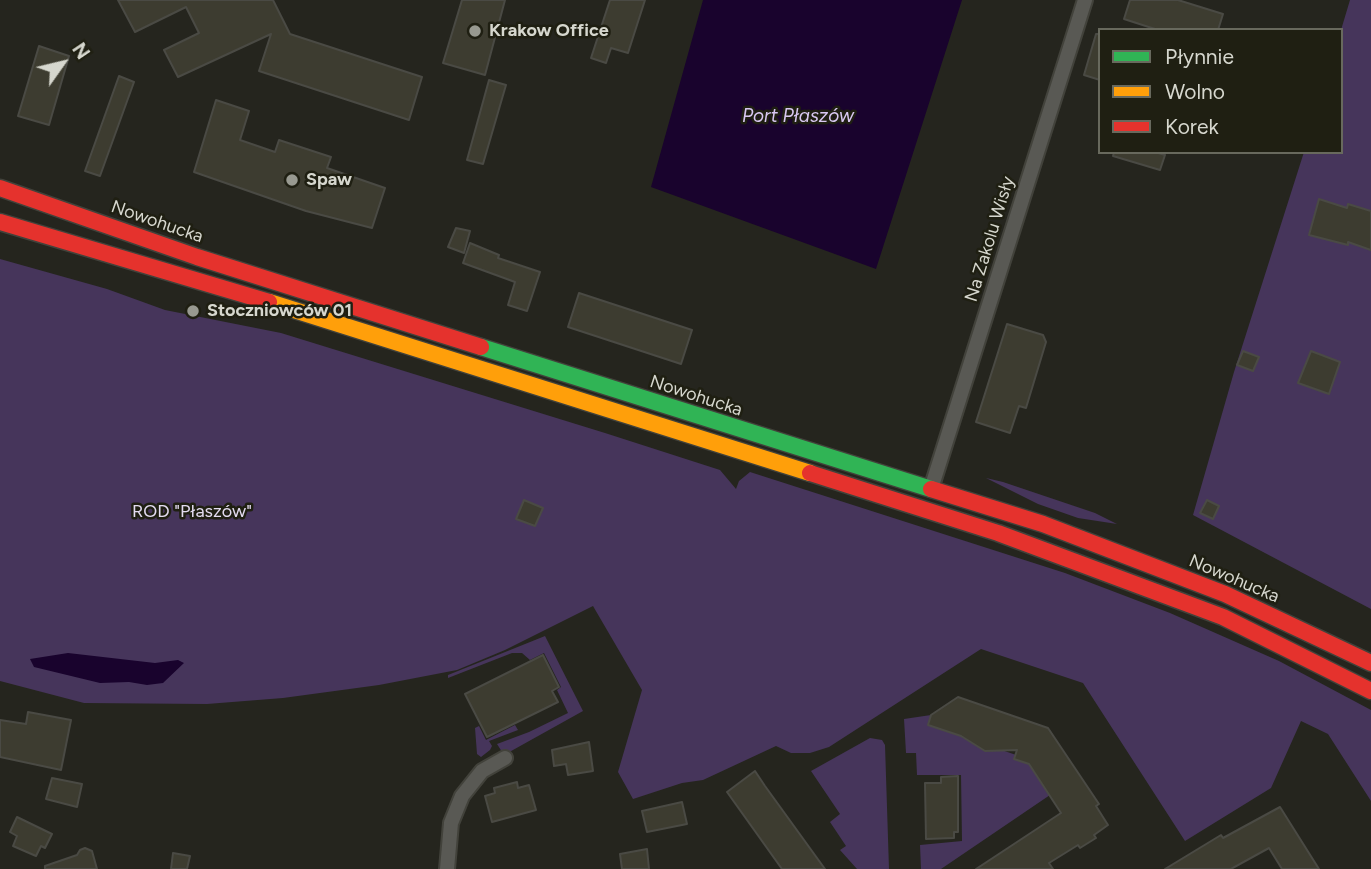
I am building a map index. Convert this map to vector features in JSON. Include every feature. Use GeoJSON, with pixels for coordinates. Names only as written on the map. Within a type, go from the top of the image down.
{"type":"FeatureCollection","features":[{"type":"Feature","properties":{"kind":"main road","name":"Nowohucka"},"geometry":{"type":"LineString","coordinates":[[0,188],[210,261],[1043,524],[1225,594],[1371,663]]}},
{"type":"Feature","properties":{"kind":"main road"},"geometry":{"type":"LineString","coordinates":[[0,222],[290,308],[998,533],[1223,617],[1371,691]]}},
{"type":"Feature","properties":{"kind":"street","name":"Na Zakolu Wisły"},"geometry":{"type":"LineString","coordinates":[[931,489],[1085,0]]}},
{"type":"Feature","properties":{"kind":"street"},"geometry":{"type":"LineString","coordinates":[[447,869],[451,823],[462,796],[482,771],[505,758]]}},
{"type":"Feature","properties":{"kind":"green space"},"geometry":{"type":"Polygon","coordinates":[[[1350,0],[1371,0],[1371,609],[1193,515],[1234,372],[1303,154],[1343,154],[1342,28],[1350,0]]]}},
{"type":"Feature","properties":{"kind":"green space","name":"ROD \"Płaszów\""},"geometry":{"type":"Polygon","coordinates":[[[0,259],[107,289],[165,310],[281,333],[605,433],[720,470],[736,489],[739,481],[750,472],[1065,573],[1170,613],[1279,661],[1371,710],[1371,801],[1328,734],[1301,721],[1271,788],[1185,841],[1083,683],[981,649],[829,747],[810,753],[791,753],[776,746],[703,780],[682,783],[633,799],[618,772],[642,690],[593,606],[505,650],[457,670],[379,685],[283,698],[207,704],[84,703],[0,681],[0,259]]]}},
{"type":"Feature","properties":{"kind":"green space"},"geometry":{"type":"Polygon","coordinates":[[[986,478],[1095,513],[1117,524],[1078,518],[1038,504],[986,478]]]}},
{"type":"Feature","properties":{"kind":"green space"},"geometry":{"type":"Polygon","coordinates":[[[545,636],[583,711],[504,755],[497,744],[568,713],[557,690],[561,687],[544,653],[530,660],[522,653],[512,653],[448,678],[448,675],[545,636]]]}},
{"type":"Feature","properties":{"kind":"green space"},"geometry":{"type":"Polygon","coordinates":[[[931,715],[928,725],[1025,758],[1050,795],[941,869],[921,869],[920,845],[962,841],[961,775],[917,775],[916,753],[906,753],[904,719],[931,715]]]}},
{"type":"Feature","properties":{"kind":"green space"},"geometry":{"type":"Polygon","coordinates":[[[515,725],[518,730],[489,741],[492,746],[490,750],[481,757],[477,754],[475,728],[479,726],[486,740],[515,725]]]}},
{"type":"Feature","properties":{"kind":"green space"},"geometry":{"type":"Polygon","coordinates":[[[870,738],[882,740],[885,745],[889,869],[857,869],[840,850],[846,846],[830,822],[840,814],[811,771],[870,738]]]}},
{"type":"Feature","properties":{"kind":"water","name":"Port Płaszów"},"geometry":{"type":"Polygon","coordinates":[[[703,0],[962,0],[876,269],[651,187],[703,0]]]}},
{"type":"Feature","properties":{"kind":"water"},"geometry":{"type":"Polygon","coordinates":[[[68,653],[155,663],[178,660],[184,663],[163,683],[147,685],[129,682],[100,683],[34,667],[30,659],[68,653]]]}},
{"type":"Feature","properties":{"kind":"building"},"geometry":{"type":"Polygon","coordinates":[[[118,0],[273,0],[290,34],[422,77],[409,120],[259,71],[271,34],[178,77],[164,50],[199,33],[186,7],[135,32],[118,0]]]}},
{"type":"Feature","properties":{"kind":"building","name":"Krakow Office"},"geometry":{"type":"Polygon","coordinates":[[[462,0],[505,0],[485,75],[443,63],[462,0]]]}},
{"type":"Feature","properties":{"kind":"building"},"geometry":{"type":"Polygon","coordinates":[[[610,0],[645,0],[628,53],[611,48],[606,63],[591,58],[610,0]]]}},
{"type":"Feature","properties":{"kind":"building"},"geometry":{"type":"Polygon","coordinates":[[[1130,0],[1178,0],[1223,14],[1219,28],[1152,28],[1124,19],[1130,0]]]}},
{"type":"Feature","properties":{"kind":"building"},"geometry":{"type":"Polygon","coordinates":[[[1096,34],[1098,34],[1098,79],[1084,75],[1096,34]]]}},
{"type":"Feature","properties":{"kind":"building"},"geometry":{"type":"Polygon","coordinates":[[[39,46],[69,56],[49,125],[18,116],[39,46]]]}},
{"type":"Feature","properties":{"kind":"building"},"geometry":{"type":"Polygon","coordinates":[[[119,76],[134,82],[100,176],[85,171],[119,76]]]}},
{"type":"Feature","properties":{"kind":"building"},"geometry":{"type":"Polygon","coordinates":[[[489,80],[506,85],[483,164],[467,160],[489,80]]]}},
{"type":"Feature","properties":{"kind":"building","name":"Spaw"},"geometry":{"type":"Polygon","coordinates":[[[216,100],[249,111],[240,140],[275,152],[279,140],[331,157],[327,168],[385,188],[372,228],[306,211],[194,172],[216,100]]]}},
{"type":"Feature","properties":{"kind":"building"},"geometry":{"type":"Polygon","coordinates":[[[1114,154],[1165,155],[1160,170],[1114,154]]]}},
{"type":"Feature","properties":{"kind":"building"},"geometry":{"type":"Polygon","coordinates":[[[1319,199],[1347,208],[1348,204],[1371,211],[1371,250],[1348,242],[1348,245],[1309,235],[1319,199]]]}},
{"type":"Feature","properties":{"kind":"building"},"geometry":{"type":"Polygon","coordinates":[[[456,228],[470,231],[464,253],[448,247],[456,228]]]}},
{"type":"Feature","properties":{"kind":"building"},"geometry":{"type":"Polygon","coordinates":[[[470,243],[499,255],[498,258],[540,272],[527,311],[508,305],[515,282],[463,263],[470,243]]]}},
{"type":"Feature","properties":{"kind":"building"},"geometry":{"type":"Polygon","coordinates":[[[579,293],[692,330],[681,364],[568,327],[579,293]]]}},
{"type":"Feature","properties":{"kind":"building"},"geometry":{"type":"Polygon","coordinates":[[[1007,324],[1043,335],[1046,342],[1026,408],[1019,406],[1010,433],[976,422],[1007,324]]]}},
{"type":"Feature","properties":{"kind":"building"},"geometry":{"type":"Polygon","coordinates":[[[1243,351],[1259,357],[1253,371],[1237,365],[1243,351]]]}},
{"type":"Feature","properties":{"kind":"building"},"geometry":{"type":"Polygon","coordinates":[[[1311,351],[1340,362],[1329,394],[1298,383],[1311,351]]]}},
{"type":"Feature","properties":{"kind":"building"},"geometry":{"type":"Polygon","coordinates":[[[524,500],[543,508],[535,526],[516,519],[524,500]]]}},
{"type":"Feature","properties":{"kind":"building"},"geometry":{"type":"Polygon","coordinates":[[[1207,500],[1219,506],[1213,519],[1200,513],[1207,500]]]}},
{"type":"Feature","properties":{"kind":"building"},"geometry":{"type":"Polygon","coordinates":[[[543,655],[559,687],[552,691],[558,702],[487,737],[465,694],[543,655]]]}},
{"type":"Feature","properties":{"kind":"building"},"geometry":{"type":"Polygon","coordinates":[[[958,697],[1048,728],[1099,804],[1096,806],[1108,825],[1094,835],[1096,838],[1080,848],[1078,845],[1049,863],[1053,869],[976,869],[1061,813],[1029,764],[1014,759],[1017,750],[985,751],[961,736],[928,725],[931,715],[958,697]]]}},
{"type":"Feature","properties":{"kind":"building"},"geometry":{"type":"Polygon","coordinates":[[[28,712],[71,720],[61,770],[0,757],[0,720],[26,724],[28,712]]]}},
{"type":"Feature","properties":{"kind":"building"},"geometry":{"type":"Polygon","coordinates":[[[589,742],[593,771],[568,775],[566,764],[554,766],[552,750],[589,742]]]}},
{"type":"Feature","properties":{"kind":"building"},"geometry":{"type":"Polygon","coordinates":[[[755,771],[825,869],[782,869],[727,792],[755,771]]]}},
{"type":"Feature","properties":{"kind":"building"},"geometry":{"type":"Polygon","coordinates":[[[958,776],[958,832],[954,832],[954,838],[926,839],[925,783],[941,783],[941,777],[958,776]]]}},
{"type":"Feature","properties":{"kind":"building"},"geometry":{"type":"Polygon","coordinates":[[[52,778],[82,784],[77,807],[46,799],[52,778]]]}},
{"type":"Feature","properties":{"kind":"building"},"geometry":{"type":"Polygon","coordinates":[[[517,782],[518,788],[529,785],[536,810],[492,822],[485,796],[495,793],[494,788],[517,782]]]}},
{"type":"Feature","properties":{"kind":"building"},"geometry":{"type":"Polygon","coordinates":[[[682,802],[687,824],[647,832],[642,811],[682,802]]]}},
{"type":"Feature","properties":{"kind":"building"},"geometry":{"type":"Polygon","coordinates":[[[1280,807],[1319,869],[1282,869],[1269,848],[1231,869],[1165,869],[1221,835],[1223,838],[1280,807]]]}},
{"type":"Feature","properties":{"kind":"building"},"geometry":{"type":"Polygon","coordinates":[[[17,817],[52,834],[45,848],[41,846],[36,856],[13,846],[17,836],[10,832],[17,817]]]}},
{"type":"Feature","properties":{"kind":"building"},"geometry":{"type":"Polygon","coordinates":[[[85,848],[92,851],[97,869],[45,869],[45,866],[77,855],[85,848]]]}},
{"type":"Feature","properties":{"kind":"building"},"geometry":{"type":"Polygon","coordinates":[[[647,849],[649,869],[622,869],[620,854],[647,849]]]}},
{"type":"Feature","properties":{"kind":"building"},"geometry":{"type":"Polygon","coordinates":[[[173,853],[190,856],[187,869],[171,869],[173,853]]]}},
{"type":"Feature","properties":{"kind":"traffic: fast"},"geometry":{"type":"LineString","coordinates":[[481,347],[931,489]]}},
{"type":"Feature","properties":{"kind":"traffic: slow"},"geometry":{"type":"LineString","coordinates":[[269,302],[810,473]]}},
{"type":"Feature","properties":{"kind":"traffic: jam"},"geometry":{"type":"LineString","coordinates":[[0,188],[197,257],[481,347]]}},
{"type":"Feature","properties":{"kind":"traffic: jam"},"geometry":{"type":"LineString","coordinates":[[0,222],[269,302]]}},
{"type":"Feature","properties":{"kind":"traffic: jam"},"geometry":{"type":"LineString","coordinates":[[810,473],[998,533],[1223,617],[1371,691]]}},
{"type":"Feature","properties":{"kind":"traffic: jam"},"geometry":{"type":"LineString","coordinates":[[931,489],[1043,524],[1225,594],[1371,663]]}},
{"type":"Feature","properties":{"kind":"place","name":"Krakow Office"},"geometry":{"type":"Point","coordinates":[475,31]}},
{"type":"Feature","properties":{"kind":"place","name":"Spaw"},"geometry":{"type":"Point","coordinates":[292,180]}},
{"type":"Feature","properties":{"kind":"place","name":"Stoczniowców 01"},"geometry":{"type":"Point","coordinates":[193,311]}}]}
